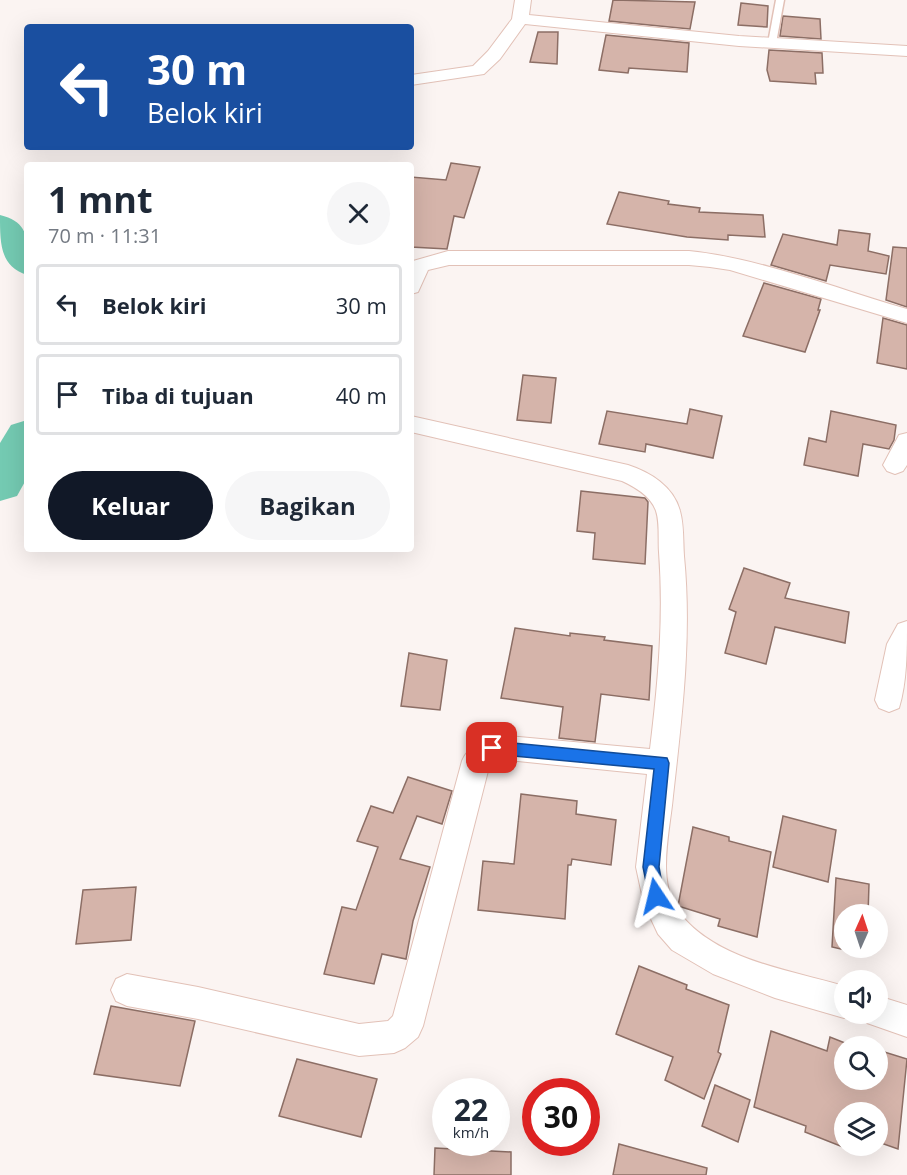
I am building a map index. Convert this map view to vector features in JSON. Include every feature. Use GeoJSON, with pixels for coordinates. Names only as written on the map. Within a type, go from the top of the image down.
{"type":"FeatureCollection","features":[{"type":"Feature","properties":{"kind":"street"},"geometry":{"type":"LineString","coordinates":[[414,81],[478,70],[494,56],[520,19],[523,0]]}},
{"type":"Feature","properties":{"kind":"street"},"geometry":{"type":"LineString","coordinates":[[520,19],[772,43],[907,51]]}},
{"type":"Feature","properties":{"kind":"street"},"geometry":{"type":"LineString","coordinates":[[414,280],[420,266],[448,258],[689,258],[732,264],[907,316]]}},
{"type":"Feature","properties":{"kind":"street"},"geometry":{"type":"LineString","coordinates":[[414,425],[628,474],[645,482],[658,494],[668,510],[674,571],[674,661],[651,867],[656,896],[669,925],[696,949],[730,967],[834,999]]}},
{"type":"Feature","properties":{"kind":"street"},"geometry":{"type":"LineString","coordinates":[[895,465],[907,441]]}},
{"type":"Feature","properties":{"kind":"street"},"geometry":{"type":"LineString","coordinates":[[890,700],[900,644],[907,632]]}},
{"type":"Feature","properties":{"kind":"street"},"geometry":{"type":"LineString","coordinates":[[127,990],[209,1005],[359,1040],[394,1037],[407,1026],[473,773],[480,756],[492,748],[507,748],[662,763]]}},
{"type":"Feature","properties":{"kind":"street"},"geometry":{"type":"LineString","coordinates":[[888,1015],[907,1021]]}},
{"type":"Feature","properties":{"kind":"lane"},"geometry":{"type":"LineString","coordinates":[[772,43],[780,0]]}},
{"type":"Feature","properties":{"kind":"building"},"geometry":{"type":"Polygon","coordinates":[[[613,0],[695,2],[690,29],[609,21],[613,0]]]}},
{"type":"Feature","properties":{"kind":"building"},"geometry":{"type":"Polygon","coordinates":[[[741,3],[768,6],[767,27],[738,25],[741,3]]]}},
{"type":"Feature","properties":{"kind":"building"},"geometry":{"type":"Polygon","coordinates":[[[783,16],[820,19],[821,39],[780,36],[783,16]]]}},
{"type":"Feature","properties":{"kind":"building"},"geometry":{"type":"Polygon","coordinates":[[[538,32],[558,32],[557,64],[530,62],[538,32]]]}},
{"type":"Feature","properties":{"kind":"building"},"geometry":{"type":"Polygon","coordinates":[[[606,35],[689,43],[687,72],[629,68],[628,73],[599,70],[606,35]]]}},
{"type":"Feature","properties":{"kind":"building"},"geometry":{"type":"Polygon","coordinates":[[[769,50],[822,53],[823,73],[815,73],[816,84],[770,81],[767,70],[769,50]]]}},
{"type":"Feature","properties":{"kind":"building"},"geometry":{"type":"Polygon","coordinates":[[[451,163],[480,167],[464,218],[454,216],[447,249],[414,247],[414,177],[446,180],[451,163]]]}},
{"type":"Feature","properties":{"kind":"building"},"geometry":{"type":"Polygon","coordinates":[[[619,192],[669,201],[668,204],[700,208],[699,212],[763,215],[765,237],[728,235],[728,240],[687,237],[607,224],[619,192]]]}},
{"type":"Feature","properties":{"kind":"building"},"geometry":{"type":"Polygon","coordinates":[[[839,230],[870,234],[868,251],[889,256],[886,274],[830,265],[826,281],[771,265],[783,234],[837,245],[839,230]]]}},
{"type":"Feature","properties":{"kind":"building"},"geometry":{"type":"Polygon","coordinates":[[[893,247],[907,248],[907,307],[886,300],[893,247]]]}},
{"type":"Feature","properties":{"kind":"building"},"geometry":{"type":"Polygon","coordinates":[[[764,283],[821,299],[818,310],[820,310],[805,352],[743,336],[764,283]]]}},
{"type":"Feature","properties":{"kind":"building"},"geometry":{"type":"Polygon","coordinates":[[[883,318],[907,325],[907,369],[877,363],[883,318]]]}},
{"type":"Feature","properties":{"kind":"building"},"geometry":{"type":"Polygon","coordinates":[[[523,375],[556,378],[551,423],[517,420],[523,375]]]}},
{"type":"Feature","properties":{"kind":"building"},"geometry":{"type":"Polygon","coordinates":[[[690,409],[722,416],[713,458],[646,444],[645,452],[599,444],[607,411],[687,424],[690,409]]]}},
{"type":"Feature","properties":{"kind":"building"},"geometry":{"type":"Polygon","coordinates":[[[831,411],[896,425],[894,440],[889,449],[863,444],[858,476],[804,465],[809,438],[826,442],[831,411]]]}},
{"type":"Feature","properties":{"kind":"building"},"geometry":{"type":"Polygon","coordinates":[[[581,491],[645,498],[648,502],[645,564],[593,559],[595,533],[577,531],[581,491]]]}},
{"type":"Feature","properties":{"kind":"building"},"geometry":{"type":"Polygon","coordinates":[[[744,568],[790,583],[785,598],[849,612],[845,643],[775,627],[766,664],[725,653],[736,612],[729,609],[744,568]]]}},
{"type":"Feature","properties":{"kind":"building"},"geometry":{"type":"Polygon","coordinates":[[[515,628],[570,636],[570,633],[605,637],[604,640],[652,646],[649,700],[601,694],[595,742],[559,738],[563,707],[501,698],[515,628]]]}},
{"type":"Feature","properties":{"kind":"building"},"geometry":{"type":"Polygon","coordinates":[[[409,653],[447,660],[440,710],[401,706],[409,653]]]}},
{"type":"Feature","properties":{"kind":"building"},"geometry":{"type":"Polygon","coordinates":[[[408,777],[452,791],[442,824],[417,816],[400,859],[430,867],[413,921],[406,959],[382,954],[374,984],[324,974],[342,907],[356,910],[378,847],[357,841],[371,806],[393,813],[408,777]]]}},
{"type":"Feature","properties":{"kind":"building"},"geometry":{"type":"Polygon","coordinates":[[[521,794],[577,801],[576,814],[616,820],[611,865],[572,859],[571,865],[568,865],[565,919],[478,910],[483,861],[514,864],[521,794]]]}},
{"type":"Feature","properties":{"kind":"building"},"geometry":{"type":"Polygon","coordinates":[[[783,816],[836,830],[828,882],[773,867],[783,816]]]}},
{"type":"Feature","properties":{"kind":"building"},"geometry":{"type":"Polygon","coordinates":[[[693,827],[729,837],[729,841],[771,852],[757,937],[718,926],[720,919],[678,906],[693,827]]]}},
{"type":"Feature","properties":{"kind":"building"},"geometry":{"type":"Polygon","coordinates":[[[836,878],[869,884],[868,904],[834,904],[836,878]]]}},
{"type":"Feature","properties":{"kind":"building"},"geometry":{"type":"Polygon","coordinates":[[[136,887],[131,940],[76,944],[83,890],[136,887]]]}},
{"type":"Feature","properties":{"kind":"building"},"geometry":{"type":"Polygon","coordinates":[[[834,912],[834,947],[832,947],[834,912]]]}},
{"type":"Feature","properties":{"kind":"building"},"geometry":{"type":"Polygon","coordinates":[[[639,966],[687,985],[686,989],[729,1005],[718,1052],[721,1054],[704,1099],[665,1080],[673,1057],[616,1034],[639,966]]]}},
{"type":"Feature","properties":{"kind":"building"},"geometry":{"type":"Polygon","coordinates":[[[111,1006],[195,1021],[180,1086],[94,1074],[111,1006]]]}},
{"type":"Feature","properties":{"kind":"building"},"geometry":{"type":"Polygon","coordinates":[[[771,1031],[827,1051],[830,1037],[834,1039],[834,1090],[888,1090],[888,1053],[907,1059],[898,1149],[888,1146],[888,1102],[834,1102],[834,1143],[805,1132],[806,1126],[754,1107],[771,1031]]]}},
{"type":"Feature","properties":{"kind":"building"},"geometry":{"type":"Polygon","coordinates":[[[297,1059],[377,1079],[361,1137],[279,1116],[297,1059]]]}},
{"type":"Feature","properties":{"kind":"building"},"geometry":{"type":"Polygon","coordinates":[[[715,1085],[750,1100],[738,1142],[702,1126],[715,1085]]]}},
{"type":"Feature","properties":{"kind":"building"},"geometry":{"type":"Polygon","coordinates":[[[619,1144],[707,1168],[706,1175],[613,1175],[619,1144]]]}},
{"type":"Feature","properties":{"kind":"building"},"geometry":{"type":"Polygon","coordinates":[[[511,1152],[511,1175],[434,1175],[435,1156],[510,1156],[511,1152]]]}},
{"type":"Feature","properties":{"kind":"waterway"},"geometry":{"type":"LineString","coordinates":[[0,227],[24,258]]}},
{"type":"Feature","properties":{"kind":"waterway"},"geometry":{"type":"LineString","coordinates":[[0,483],[24,442]]}},
{"type":"Feature","properties":{"kind":"route"},"geometry":{"type":"LineString","coordinates":[[492,748],[662,763],[651,867],[656,896]]}}]}
